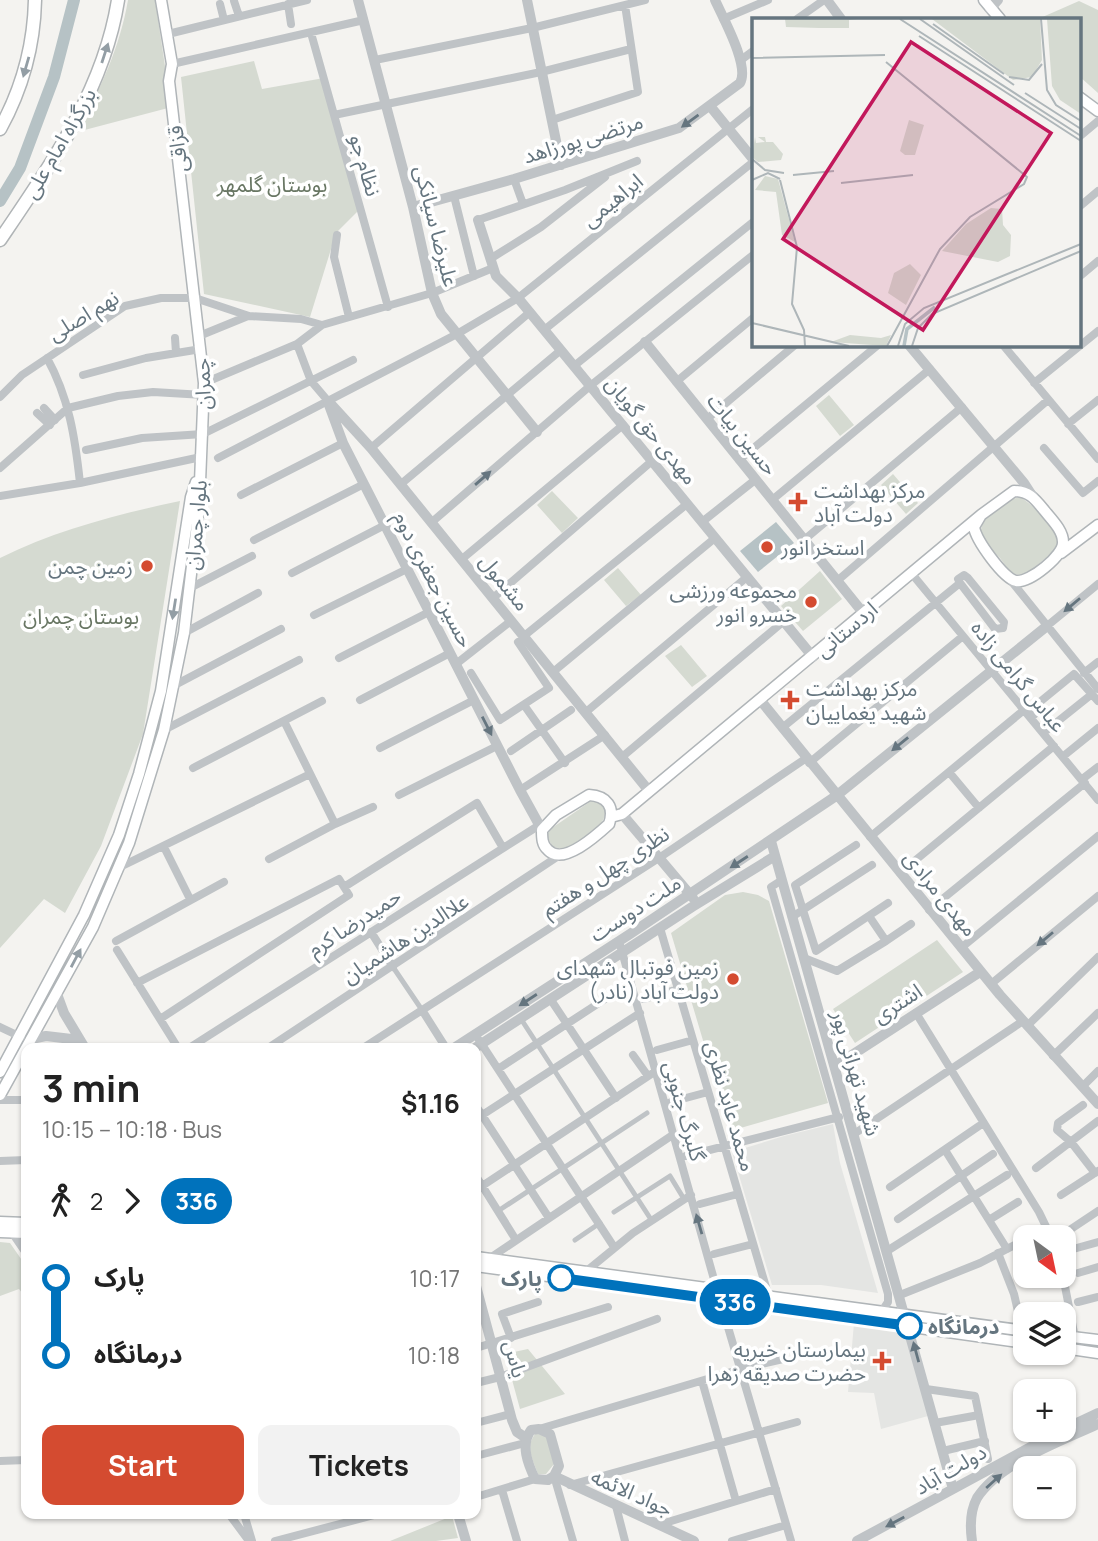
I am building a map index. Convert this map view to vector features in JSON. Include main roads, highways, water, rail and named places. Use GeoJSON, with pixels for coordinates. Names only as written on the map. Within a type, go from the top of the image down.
{"type":"FeatureCollection","features":[{"type":"Feature","properties":{"kind":"highway"},"geometry":{"type":"LineString","coordinates":[[0,130],[28,60],[35,0]]}},
{"type":"Feature","properties":{"kind":"highway","name":"بزرگراه امام علی"},"geometry":{"type":"LineString","coordinates":[[0,240],[65,142],[82,110],[107,47],[118,0]]}},
{"type":"Feature","properties":{"kind":"main road","name":"قزاقی"},"geometry":{"type":"LineString","coordinates":[[161,0],[172,64],[169,81],[195,298]]}},
{"type":"Feature","properties":{"kind":"main road"},"geometry":{"type":"LineString","coordinates":[[1080,98],[1098,111]]}},
{"type":"Feature","properties":{"kind":"main road","name":"چمران"},"geometry":{"type":"LineString","coordinates":[[195,298],[204,383],[200,470]]}},
{"type":"Feature","properties":{"kind":"main road","name":"بلوار چمران"},"geometry":{"type":"LineString","coordinates":[[22,1043],[57,994],[93,927],[146,792],[175,685],[184,633],[199,507],[200,470]]}},
{"type":"Feature","properties":{"kind":"main road","name":"بلوار چمران"},"geometry":{"type":"LineString","coordinates":[[24,1043],[119,835],[139,774],[160,691],[191,497],[200,470]]}},
{"type":"Feature","properties":{"kind":"main road"},"geometry":{"type":"LineString","coordinates":[[1059,555],[1063,543],[1060,530],[1028,493],[1016,491],[1007,494],[981,515],[975,527],[979,541],[1006,575],[1016,580],[1028,578],[1059,555],[1098,524]]}},
{"type":"Feature","properties":{"kind":"main road","name":"اردستانی"},"geometry":{"type":"LineString","coordinates":[[617,815],[606,800],[589,795],[540,828],[544,846],[550,853],[560,855],[597,834],[617,815],[761,701],[981,515]]}},
{"type":"Feature","properties":{"kind":"main road"},"geometry":{"type":"LineString","coordinates":[[1060,530],[1075,533],[1098,516]]}},
{"type":"Feature","properties":{"kind":"main road"},"geometry":{"type":"LineString","coordinates":[[946,546],[963,539],[979,541]]}},
{"type":"Feature","properties":{"kind":"main road","name":"بلوار چمران"},"geometry":{"type":"LineString","coordinates":[[0,1072],[21,1045]]}},
{"type":"Feature","properties":{"kind":"main road","name":"بلوار چمران"},"geometry":{"type":"LineString","coordinates":[[0,1098],[21,1050]]}},
{"type":"Feature","properties":{"kind":"main road"},"geometry":{"type":"LineString","coordinates":[[0,1222],[21,1231]]}},
{"type":"Feature","properties":{"kind":"main road"},"geometry":{"type":"LineString","coordinates":[[0,1232],[21,1225]]}},
{"type":"Feature","properties":{"kind":"main road"},"geometry":{"type":"LineString","coordinates":[[481,1257],[608,1275],[719,1295],[768,1294],[882,1311],[907,1320],[1013,1325]]}},
{"type":"Feature","properties":{"kind":"main road"},"geometry":{"type":"LineString","coordinates":[[481,1267],[907,1320],[1013,1340]]}},
{"type":"Feature","properties":{"kind":"main road"},"geometry":{"type":"LineString","coordinates":[[1076,1338],[1098,1340]]}},
{"type":"Feature","properties":{"kind":"main road"},"geometry":{"type":"LineString","coordinates":[[1076,1350],[1098,1353]]}},
{"type":"Feature","properties":{"kind":"waterway"},"geometry":{"type":"LineString","coordinates":[[0,201],[20,168],[54,77],[74,0]]}},
{"type":"Feature","properties":{"kind":"place","name":"مرکز بهداشت دولت آباد"},"geometry":{"type":"Point","coordinates":[798,502]}},
{"type":"Feature","properties":{"kind":"place","name":"استخر انور"},"geometry":{"type":"Point","coordinates":[767,547]}},
{"type":"Feature","properties":{"kind":"place","name":"زمین چمن"},"geometry":{"type":"Point","coordinates":[147,566]}},
{"type":"Feature","properties":{"kind":"place","name":"مجموعه ورزشی خسرو انور"},"geometry":{"type":"Point","coordinates":[811,602]}},
{"type":"Feature","properties":{"kind":"place","name":"مرکز بهداشت شهید یغماییان"},"geometry":{"type":"Point","coordinates":[790,700]}},
{"type":"Feature","properties":{"kind":"place","name":"زمین فوتبال شهدای دولت آباد (نادر)"},"geometry":{"type":"Point","coordinates":[733,979]}},
{"type":"Feature","properties":{"kind":"place","name":"پارک"},"geometry":{"type":"Point","coordinates":[561,1278]}},
{"type":"Feature","properties":{"kind":"place","name":"درمانگاه"},"geometry":{"type":"Point","coordinates":[909,1326]}},
{"type":"Feature","properties":{"kind":"place","name":"بیمارستان خیریه حضرت صدیقه زهرا"},"geometry":{"type":"Point","coordinates":[882,1361]}},
{"type":"Feature","properties":{"kind":"park label","name":"بوستان گلمهر"},"geometry":{"type":"Point","coordinates":[272,184]}},
{"type":"Feature","properties":{"kind":"park label","name":"بوستان چمران"},"geometry":{"type":"Point","coordinates":[81,616]}}]}
